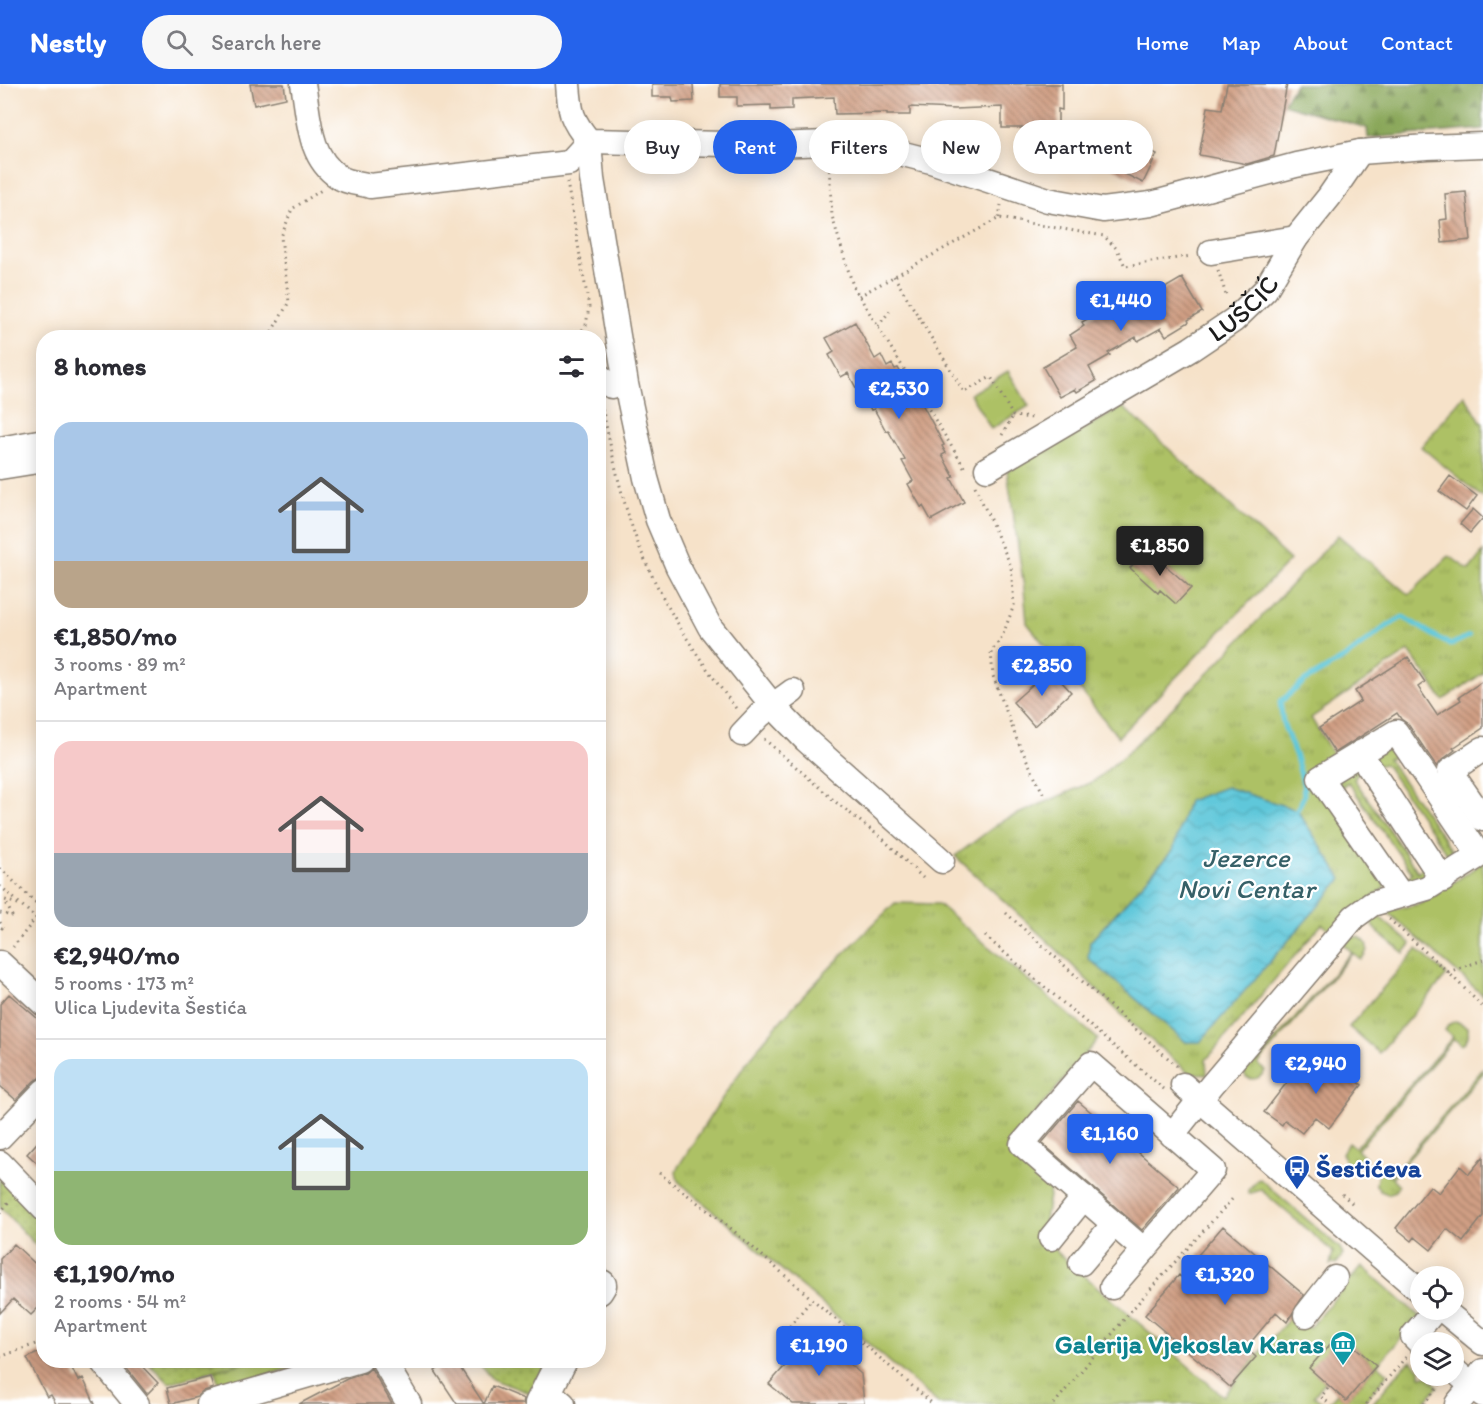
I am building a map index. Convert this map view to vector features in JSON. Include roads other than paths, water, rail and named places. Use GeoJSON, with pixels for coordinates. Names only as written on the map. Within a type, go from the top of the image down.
{"type":"FeatureCollection","features":[{"type":"Feature","properties":{"kind":"main road"},"geometry":{"type":"LineString","coordinates":[[550,1399],[560,1368]]}},
{"type":"Feature","properties":{"kind":"street"},"geometry":{"type":"LineString","coordinates":[[303,84],[315,150],[325,165],[339,178],[370,186],[569,163],[589,141],[772,145],[828,143],[882,148],[932,161],[1048,200],[1103,210],[1151,204],[1296,165],[1359,152],[1483,146]]}},
{"type":"Feature","properties":{"kind":"street"},"geometry":{"type":"LineString","coordinates":[[568,84],[575,125],[589,141],[592,179],[613,310],[607,356],[658,520],[678,567],[710,627],[766,710]]}},
{"type":"Feature","properties":{"kind":"street","name":"LUŠČIĆ"},"geometry":{"type":"LineString","coordinates":[[975,473],[1191,349],[1234,320],[1265,290],[1296,238],[1329,197],[1359,152]]}},
{"type":"Feature","properties":{"kind":"street"},"geometry":{"type":"LineString","coordinates":[[1205,253],[1296,238]]}},
{"type":"Feature","properties":{"kind":"street"},"geometry":{"type":"LineString","coordinates":[[606,385],[647,532],[665,574],[700,634],[726,672],[766,710],[806,740],[932,870]]}},
{"type":"Feature","properties":{"kind":"street"},"geometry":{"type":"LineString","coordinates":[[0,449],[36,442]]}},
{"type":"Feature","properties":{"kind":"street"},"geometry":{"type":"LineString","coordinates":[[0,467],[36,461]]}},
{"type":"Feature","properties":{"kind":"street"},"geometry":{"type":"LineString","coordinates":[[750,738],[766,710],[793,691]]}},
{"type":"Feature","properties":{"kind":"street"},"geometry":{"type":"LineString","coordinates":[[1172,1135],[1191,1092],[1349,924],[1372,904],[1427,888],[1481,854],[1396,732],[1320,778],[1401,895]]}},
{"type":"Feature","properties":{"kind":"street"},"geometry":{"type":"LineString","coordinates":[[1483,750],[1450,771],[1483,819]]}},
{"type":"Feature","properties":{"kind":"street"},"geometry":{"type":"LineString","coordinates":[[1360,753],[1443,880]]}},
{"type":"Feature","properties":{"kind":"street"},"geometry":{"type":"LineString","coordinates":[[0,963],[36,997]]}},
{"type":"Feature","properties":{"kind":"street"},"geometry":{"type":"LineString","coordinates":[[1112,1287],[1144,1250],[1213,1170],[1091,1064],[1022,1144],[1144,1250]]}},
{"type":"Feature","properties":{"kind":"street"},"geometry":{"type":"LineString","coordinates":[[1191,1092],[1410,1282]]}},
{"type":"Feature","properties":{"kind":"street"},"geometry":{"type":"LineString","coordinates":[[0,1137],[36,1099]]}},
{"type":"Feature","properties":{"kind":"street"},"geometry":{"type":"LineString","coordinates":[[0,1163],[36,1201]]}},
{"type":"Feature","properties":{"kind":"street"},"geometry":{"type":"LineString","coordinates":[[1051,1238],[1084,1197]]}},
{"type":"Feature","properties":{"kind":"street"},"geometry":{"type":"LineString","coordinates":[[1081,1263],[1114,1224]]}},
{"type":"Feature","properties":{"kind":"street"},"geometry":{"type":"LineString","coordinates":[[1306,1315],[1335,1278]]}},
{"type":"Feature","properties":{"kind":"street"},"geometry":{"type":"LineString","coordinates":[[1416,1332],[1427,1320]]}},
{"type":"Feature","properties":{"kind":"street"},"geometry":{"type":"LineString","coordinates":[[1456,1320],[1483,1342]]}},
{"type":"Feature","properties":{"kind":"street"},"geometry":{"type":"LineString","coordinates":[[108,1368],[137,1404]]}},
{"type":"Feature","properties":{"kind":"street"},"geometry":{"type":"LineString","coordinates":[[209,1404],[333,1368]]}},
{"type":"Feature","properties":{"kind":"street"},"geometry":{"type":"LineString","coordinates":[[388,1368],[409,1404]]}},
{"type":"Feature","properties":{"kind":"street"},"geometry":{"type":"LineString","coordinates":[[1464,1380],[1479,1384]]}},
{"type":"Feature","properties":{"kind":"street"},"geometry":{"type":"LineString","coordinates":[[1457,1404],[1479,1384]]}},
{"type":"Feature","properties":{"kind":"water","name":"Jezerce Novi Centar"},"geometry":{"type":"Polygon","coordinates":[[[1226,787],[1297,810],[1342,879],[1200,1042],[1186,1042],[1088,958],[1090,942],[1173,850],[1188,801],[1226,787]]]}},
{"type":"Feature","properties":{"kind":"waterway"},"geometry":{"type":"LineString","coordinates":[[1297,810],[1304,796],[1303,783],[1283,723],[1280,702],[1305,681],[1346,657],[1384,628],[1403,617],[1450,645],[1469,636]]}},
{"type":"Feature","properties":{"kind":"place","name":"Šestićeva"},"geometry":{"type":"Point","coordinates":[1297,1191]}},
{"type":"Feature","properties":{"kind":"place","name":"Galerija Vjekoslav Karas"},"geometry":{"type":"Point","coordinates":[1343,1367]}}]}
